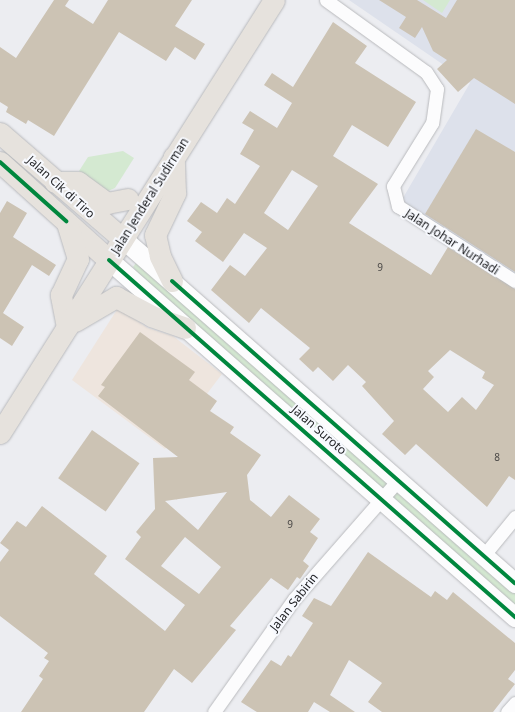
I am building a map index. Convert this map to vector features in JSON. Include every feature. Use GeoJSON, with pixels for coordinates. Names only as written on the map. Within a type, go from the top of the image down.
{"type":"FeatureCollection","features":[{"type":"Feature","properties":{"kind":"main road","name":"Jalan Jenderal Sudirman"},"geometry":{"type":"LineString","coordinates":[[0,433],[274,0]]}},
{"type":"Feature","properties":{"kind":"main road","name":"Jalan Cik di Tiro"},"geometry":{"type":"LineString","coordinates":[[0,133],[122,239]]}},
{"type":"Feature","properties":{"kind":"main road"},"geometry":{"type":"LineString","coordinates":[[172,281],[160,256],[155,235],[175,193],[174,157]]}},
{"type":"Feature","properties":{"kind":"main road","name":"Jalan Cik di Tiro"},"geometry":{"type":"LineString","coordinates":[[0,162],[109,260]]}},
{"type":"Feature","properties":{"kind":"main road"},"geometry":{"type":"LineString","coordinates":[[55,182],[78,182],[107,203],[128,199]]}},
{"type":"Feature","properties":{"kind":"main road"},"geometry":{"type":"LineString","coordinates":[[66,221],[78,259],[61,295],[67,327],[108,298],[116,297],[150,316],[185,328]]}},
{"type":"Feature","properties":{"kind":"main road","name":"Jalan Suroto"},"geometry":{"type":"LineString","coordinates":[[122,239],[172,281],[515,583]]}},
{"type":"Feature","properties":{"kind":"main road","name":"Jalan Suroto"},"geometry":{"type":"LineString","coordinates":[[109,260],[185,328],[382,498],[515,617]]}},
{"type":"Feature","properties":{"kind":"street","name":"Jalan Johar Nurhadi"},"geometry":{"type":"LineString","coordinates":[[326,0],[426,72],[437,89],[432,123],[394,186],[398,206],[515,281]]}},
{"type":"Feature","properties":{"kind":"street","name":"Jalan Sabirin"},"geometry":{"type":"LineString","coordinates":[[214,712],[294,599],[398,480]]}},
{"type":"Feature","properties":{"kind":"street"},"geometry":{"type":"LineString","coordinates":[[484,555],[515,517]]}},
{"type":"Feature","properties":{"kind":"street"},"geometry":{"type":"LineString","coordinates":[[507,712],[515,703]]}},
{"type":"Feature","properties":{"kind":"shaded area"},"geometry":{"type":"Polygon","coordinates":[[[349,0],[515,0],[515,275],[400,203],[470,83],[349,0]]]}},
{"type":"Feature","properties":{"kind":"shaded area"},"geometry":{"type":"Polygon","coordinates":[[[118,308],[148,328],[173,336],[222,374],[165,449],[72,380],[118,308]]]}},
{"type":"Feature","properties":{"kind":"green space"},"geometry":{"type":"Polygon","coordinates":[[[423,0],[450,0],[442,13],[423,0]]]}},
{"type":"Feature","properties":{"kind":"green space"},"geometry":{"type":"Polygon","coordinates":[[[123,151],[134,158],[115,188],[108,191],[79,171],[88,157],[123,151]]]}},
{"type":"Feature","properties":{"kind":"green space"},"geometry":{"type":"Polygon","coordinates":[[[136,263],[359,452],[515,592],[515,608],[137,272],[133,267],[136,263]]]}},
{"type":"Feature","properties":{"kind":"building"},"geometry":{"type":"Polygon","coordinates":[[[54,0],[69,0],[65,6],[93,24],[108,0],[192,0],[175,26],[205,44],[195,60],[175,47],[166,61],[119,32],[54,136],[28,120],[26,124],[6,112],[8,107],[0,102],[0,47],[16,58],[54,0]]]}},
{"type":"Feature","properties":{"kind":"building"},"geometry":{"type":"Polygon","coordinates":[[[379,0],[417,0],[446,18],[457,0],[515,0],[515,104],[474,78],[458,92],[437,69],[447,60],[433,51],[422,27],[415,38],[399,28],[406,17],[379,0]]]}},
{"type":"Feature","properties":{"kind":"building"},"geometry":{"type":"Polygon","coordinates":[[[333,22],[367,46],[355,63],[416,102],[388,147],[352,125],[333,156],[378,184],[349,223],[431,275],[448,247],[515,289],[515,480],[509,476],[487,507],[416,444],[405,455],[382,434],[394,421],[362,386],[366,382],[348,365],[333,381],[318,367],[313,372],[299,359],[310,348],[261,308],[249,323],[211,290],[230,265],[245,276],[267,248],[244,233],[223,262],[195,241],[202,232],[187,221],[201,202],[217,213],[227,198],[235,204],[260,166],[240,154],[254,130],[242,123],[250,111],[277,128],[292,103],[264,85],[272,73],[293,87],[333,22]],[[292,170],[264,213],[288,230],[318,186],[292,170]],[[450,350],[428,371],[434,377],[423,389],[448,412],[462,397],[476,410],[494,385],[482,378],[485,372],[450,350]]]}},
{"type":"Feature","properties":{"kind":"building"},"geometry":{"type":"Polygon","coordinates":[[[476,129],[515,152],[515,272],[425,214],[476,129]]]}},
{"type":"Feature","properties":{"kind":"building"},"geometry":{"type":"Polygon","coordinates":[[[7,201],[27,213],[13,237],[56,265],[49,276],[32,265],[3,313],[24,327],[12,346],[0,338],[0,213],[7,201]]]}},
{"type":"Feature","properties":{"kind":"building"},"geometry":{"type":"Polygon","coordinates":[[[140,332],[195,372],[189,380],[217,401],[210,411],[234,427],[230,433],[261,455],[247,475],[250,500],[271,517],[289,495],[320,519],[310,532],[318,538],[303,561],[309,566],[300,579],[297,577],[288,590],[271,578],[230,626],[236,630],[192,683],[174,669],[144,712],[21,712],[43,679],[39,676],[49,661],[44,658],[48,653],[0,616],[0,562],[9,550],[0,543],[17,521],[26,527],[42,506],[107,556],[94,574],[165,631],[185,605],[125,559],[141,537],[136,532],[155,509],[153,458],[178,457],[98,396],[105,387],[101,385],[140,332]],[[227,492],[165,501],[198,530],[227,492]],[[185,537],[161,566],[199,594],[221,567],[185,537]]]}},
{"type":"Feature","properties":{"kind":"building"},"geometry":{"type":"Polygon","coordinates":[[[92,430],[140,463],[106,512],[58,478],[92,430]]]}},
{"type":"Feature","properties":{"kind":"building"},"geometry":{"type":"Polygon","coordinates":[[[368,552],[431,597],[435,591],[447,600],[453,592],[515,643],[515,670],[508,679],[515,684],[493,712],[382,712],[368,702],[382,683],[349,660],[330,695],[355,712],[330,712],[314,702],[308,712],[257,712],[241,702],[271,660],[281,666],[288,655],[291,657],[313,623],[302,616],[314,598],[331,606],[368,552]]]}},
{"type":"Feature","properties":{"kind":"cycle path"},"geometry":{"type":"LineString","coordinates":[[0,162],[66,221]]}},
{"type":"Feature","properties":{"kind":"cycle path"},"geometry":{"type":"LineString","coordinates":[[109,260],[515,617]]}},
{"type":"Feature","properties":{"kind":"cycle path"},"geometry":{"type":"LineString","coordinates":[[172,281],[515,583]]}}]}
